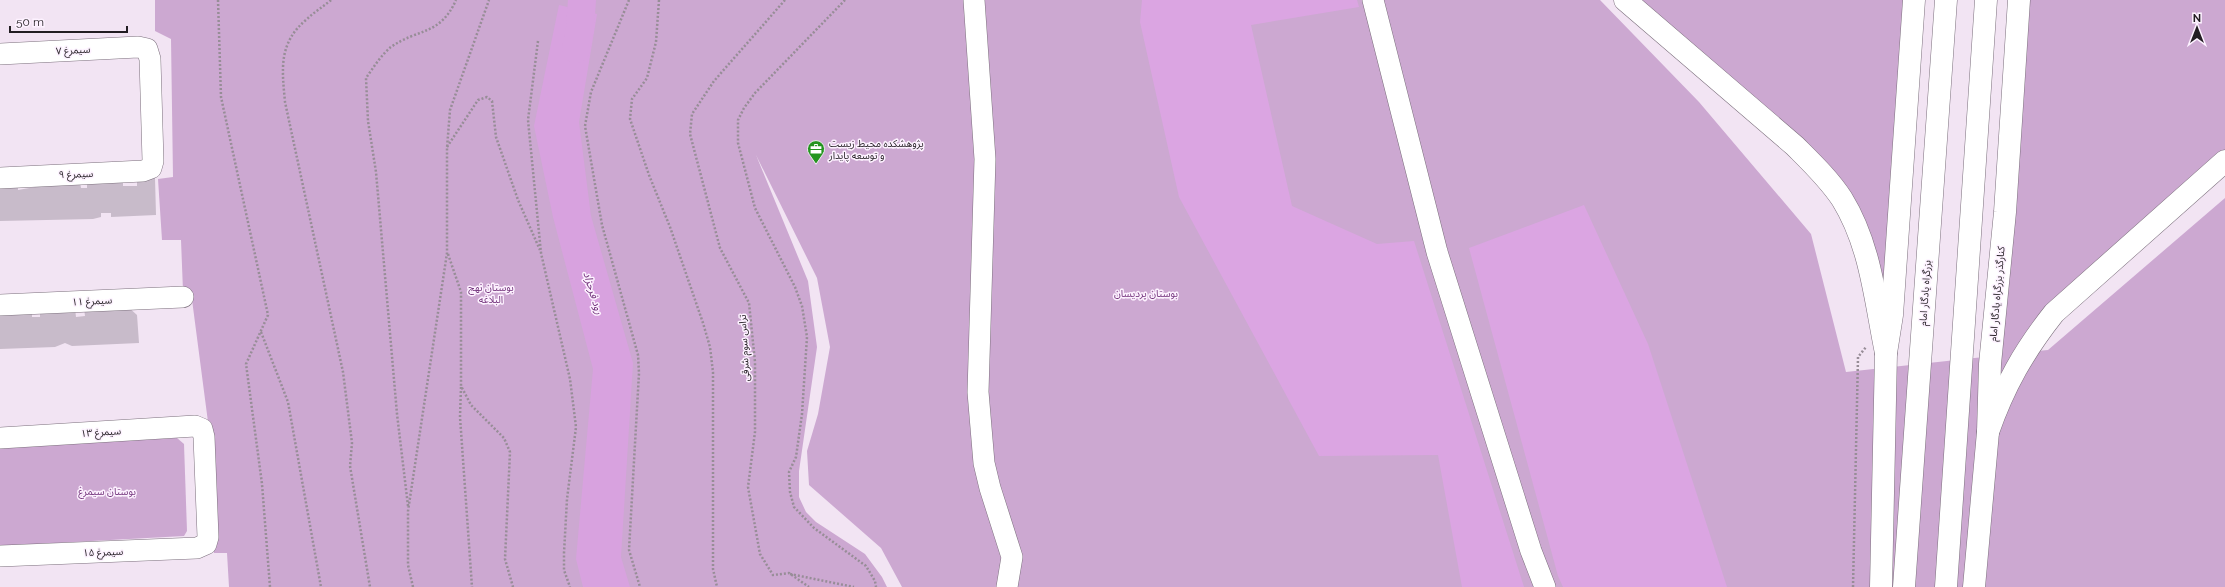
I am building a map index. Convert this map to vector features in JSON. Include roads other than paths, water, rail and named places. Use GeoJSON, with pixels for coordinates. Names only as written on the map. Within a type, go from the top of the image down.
{"type":"FeatureCollection","features":[{"type":"Feature","properties":{"kind":"main road"},"geometry":{"type":"LineString","coordinates":[[1626,0],[1795,146],[1819,170],[1841,198],[1864,247],[1871,269],[1877,349],[1881,587]]}},
{"type":"Feature","properties":{"kind":"main road"},"geometry":{"type":"LineString","coordinates":[[1877,349],[1892,315],[1914,0]]}},
{"type":"Feature","properties":{"kind":"main road","name":"بزرگراه یادگار امام"},"geometry":{"type":"LineString","coordinates":[[1904,587],[1946,0]]}},
{"type":"Feature","properties":{"kind":"main road"},"geometry":{"type":"LineString","coordinates":[[1946,587],[1986,0]]}},
{"type":"Feature","properties":{"kind":"main road","name":"کنارگذر بزرگراه یادگار امام"},"geometry":{"type":"LineString","coordinates":[[1974,587],[1988,432],[1990,364],[2005,212],[2019,0]]}},
{"type":"Feature","properties":{"kind":"main road"},"geometry":{"type":"LineString","coordinates":[[1988,432],[1999,400],[2017,365],[2035,337],[2054,313],[2225,161]]}},
{"type":"Feature","properties":{"kind":"street"},"geometry":{"type":"LineString","coordinates":[[974,0],[985,159],[978,392],[984,463],[990,488],[1012,557],[1007,587]]}},
{"type":"Feature","properties":{"kind":"street"},"geometry":{"type":"LineString","coordinates":[[1373,0],[1437,252],[1531,551],[1545,587]]}},
{"type":"Feature","properties":{"kind":"street","name":"سیمرغ ۷"},"geometry":{"type":"LineString","coordinates":[[0,54],[138,47],[147,49],[150,66],[153,161],[151,168]]}},
{"type":"Feature","properties":{"kind":"street","name":"سیمرغ ۹"},"geometry":{"type":"LineString","coordinates":[[0,178],[143,171],[151,168]]}},
{"type":"Feature","properties":{"kind":"street","name":"سیمرغ ۱۱"},"geometry":{"type":"LineString","coordinates":[[0,305],[183,297]]}},
{"type":"Feature","properties":{"kind":"street","name":"سیمرغ ۱۳"},"geometry":{"type":"LineString","coordinates":[[0,438],[195,426],[202,429],[208,537],[206,544]]}},
{"type":"Feature","properties":{"kind":"street","name":"سیمرغ ۱۵"},"geometry":{"type":"LineString","coordinates":[[0,556],[197,548],[206,544]]}},
{"type":"Feature","properties":{"kind":"water"},"geometry":{"type":"Polygon","coordinates":[[[559,5],[597,14],[579,122],[591,216],[633,363],[621,557],[630,587],[583,587],[576,559],[593,369],[553,217],[534,126],[559,5]]]}},
{"type":"Feature","properties":{"kind":"waterway","name":"رود فرحزاد"},"geometry":{"type":"LineString","coordinates":[[576,49],[580,28],[582,0]]}},
{"type":"Feature","properties":{"kind":"place","name":"پژوهشکده محیط زیست و توسعه پایدار"},"geometry":{"type":"Point","coordinates":[816,164]}},
{"type":"Feature","properties":{"kind":"park label","name":"بوستان نهج البلاغه"},"geometry":{"type":"Point","coordinates":[491,292]}},
{"type":"Feature","properties":{"kind":"park label","name":"بوستان پردیسان"},"geometry":{"type":"Point","coordinates":[1146,293]}},
{"type":"Feature","properties":{"kind":"park label","name":"بوستان سیمرغ"},"geometry":{"type":"Point","coordinates":[107,491]}}]}
